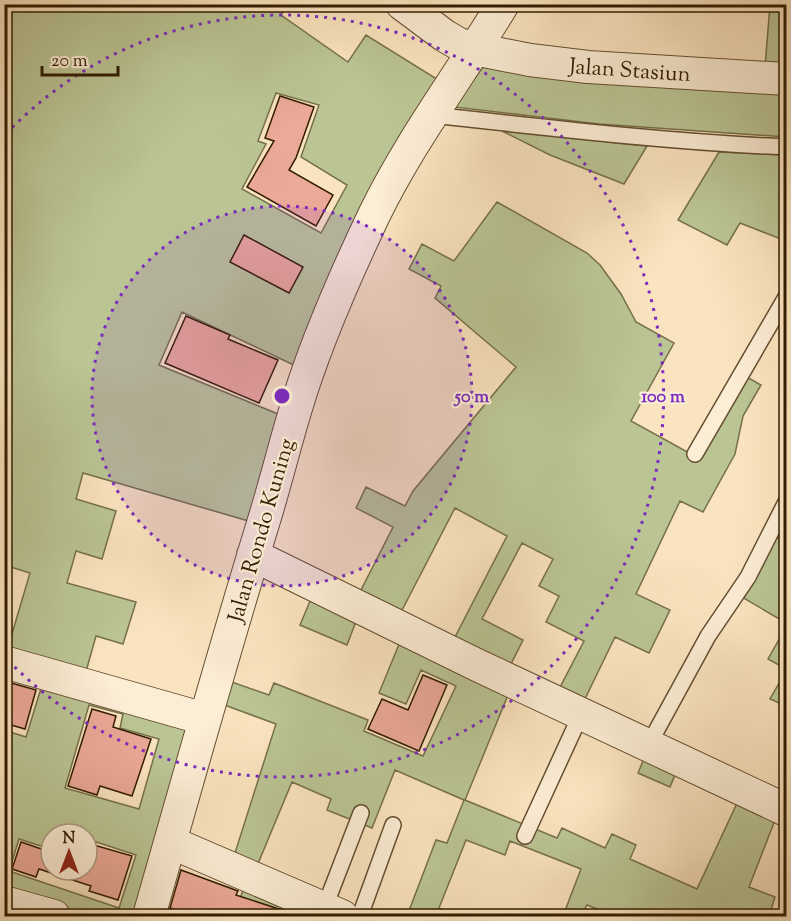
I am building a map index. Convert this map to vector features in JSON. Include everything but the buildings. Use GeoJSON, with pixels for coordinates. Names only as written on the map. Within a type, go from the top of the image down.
{"type":"FeatureCollection","features":[{"type":"Feature","properties":{"kind":"street","name":"Jalan Stasiun"},"geometry":{"type":"LineString","coordinates":[[402,4],[445,36],[474,49],[530,60],[588,67],[786,79]]}},
{"type":"Feature","properties":{"kind":"street","name":"Jalan Rondo Kuning"},"geometry":{"type":"LineString","coordinates":[[149,916],[310,364],[384,194],[411,147],[503,4]]}},
{"type":"Feature","properties":{"kind":"street"},"geometry":{"type":"LineString","coordinates":[[253,555],[648,747],[786,810]]}},
{"type":"Feature","properties":{"kind":"street"},"geometry":{"type":"LineString","coordinates":[[4,662],[205,719]]}},
{"type":"Feature","properties":{"kind":"street"},"geometry":{"type":"LineString","coordinates":[[170,842],[333,913]]}},
{"type":"Feature","properties":{"kind":"street"},"geometry":{"type":"LineString","coordinates":[[4,902],[54,916]]}},
{"type":"Feature","properties":{"kind":"lane"},"geometry":{"type":"LineString","coordinates":[[433,115],[600,134],[786,147]]}},
{"type":"Feature","properties":{"kind":"lane"},"geometry":{"type":"LineString","coordinates":[[695,454],[786,297]]}},
{"type":"Feature","properties":{"kind":"lane"},"geometry":{"type":"LineString","coordinates":[[648,747],[708,636],[748,577],[786,502]]}},
{"type":"Feature","properties":{"kind":"lane"},"geometry":{"type":"LineString","coordinates":[[525,836],[581,714]]}},
{"type":"Feature","properties":{"kind":"lane"},"geometry":{"type":"LineString","coordinates":[[333,913],[361,813]]}},
{"type":"Feature","properties":{"kind":"lane"},"geometry":{"type":"LineString","coordinates":[[360,916],[393,825]]}},
{"type":"Feature","properties":{"kind":"green space"},"geometry":{"type":"Polygon","coordinates":[[[4,5],[288,5],[281,15],[348,62],[366,35],[440,81],[300,368],[182,312],[159,365],[283,416],[252,522],[83,473],[76,499],[116,511],[102,559],[76,551],[67,583],[136,602],[123,644],[96,636],[85,675],[6,654],[30,573],[4,565],[4,5]],[[276,93],[258,141],[266,144],[242,189],[321,233],[347,185],[301,157],[319,105],[276,93]]]}},
{"type":"Feature","properties":{"kind":"green space"},"geometry":{"type":"Polygon","coordinates":[[[770,5],[786,5],[786,68],[765,67],[770,5]]]}},
{"type":"Feature","properties":{"kind":"green space"},"geometry":{"type":"Polygon","coordinates":[[[485,64],[786,88],[786,137],[599,124],[454,107],[485,64]]]}},
{"type":"Feature","properties":{"kind":"green space"},"geometry":{"type":"Polygon","coordinates":[[[502,131],[647,146],[624,184],[550,155],[502,131]]]}},
{"type":"Feature","properties":{"kind":"green space"},"geometry":{"type":"Polygon","coordinates":[[[719,152],[786,155],[786,241],[740,223],[727,245],[678,220],[719,152]]]}},
{"type":"Feature","properties":{"kind":"green space"},"geometry":{"type":"Polygon","coordinates":[[[497,202],[587,253],[600,265],[621,294],[636,322],[674,343],[631,421],[700,459],[747,377],[761,385],[743,416],[735,454],[703,512],[680,501],[636,594],[670,610],[649,653],[615,637],[582,705],[557,693],[584,641],[546,622],[559,596],[539,586],[553,559],[522,543],[482,619],[523,640],[509,668],[453,641],[507,536],[455,508],[400,614],[359,594],[393,527],[356,508],[366,487],[405,506],[413,491],[516,367],[435,298],[441,286],[409,269],[422,244],[454,261],[497,202]]]}},
{"type":"Feature","properties":{"kind":"green space"},"geometry":{"type":"Polygon","coordinates":[[[776,537],[786,542],[786,623],[742,597],[776,537]]]}},
{"type":"Feature","properties":{"kind":"green space"},"geometry":{"type":"Polygon","coordinates":[[[313,594],[358,616],[347,645],[300,625],[313,594]]]}},
{"type":"Feature","properties":{"kind":"green space"},"geometry":{"type":"Polygon","coordinates":[[[786,627],[786,669],[768,659],[786,627]]]}},
{"type":"Feature","properties":{"kind":"green space"},"geometry":{"type":"Polygon","coordinates":[[[402,637],[510,690],[465,800],[557,838],[562,828],[605,848],[612,834],[636,845],[630,859],[697,889],[739,799],[777,815],[749,887],[775,897],[770,913],[779,916],[615,916],[587,905],[581,916],[563,916],[581,869],[510,841],[505,855],[466,840],[439,908],[458,916],[407,916],[436,840],[447,843],[464,800],[395,770],[372,828],[327,810],[331,799],[292,782],[257,866],[234,856],[276,724],[219,703],[226,680],[269,695],[274,683],[368,720],[364,731],[423,756],[456,686],[421,670],[406,704],[379,693],[402,637]]]}},
{"type":"Feature","properties":{"kind":"green space"},"geometry":{"type":"Polygon","coordinates":[[[786,671],[786,706],[770,699],[786,671]]]}},
{"type":"Feature","properties":{"kind":"green space"},"geometry":{"type":"Polygon","coordinates":[[[43,682],[191,725],[137,916],[88,916],[5,891],[4,730],[26,737],[43,682]],[[89,705],[65,788],[139,809],[159,739],[120,728],[123,714],[89,705]]]}},
{"type":"Feature","properties":{"kind":"green space"},"geometry":{"type":"Polygon","coordinates":[[[646,754],[677,770],[670,787],[638,773],[646,754]]]}},
{"type":"Feature","properties":{"kind":"green space"},"geometry":{"type":"Polygon","coordinates":[[[243,890],[305,916],[234,916],[243,890]]]}}]}
